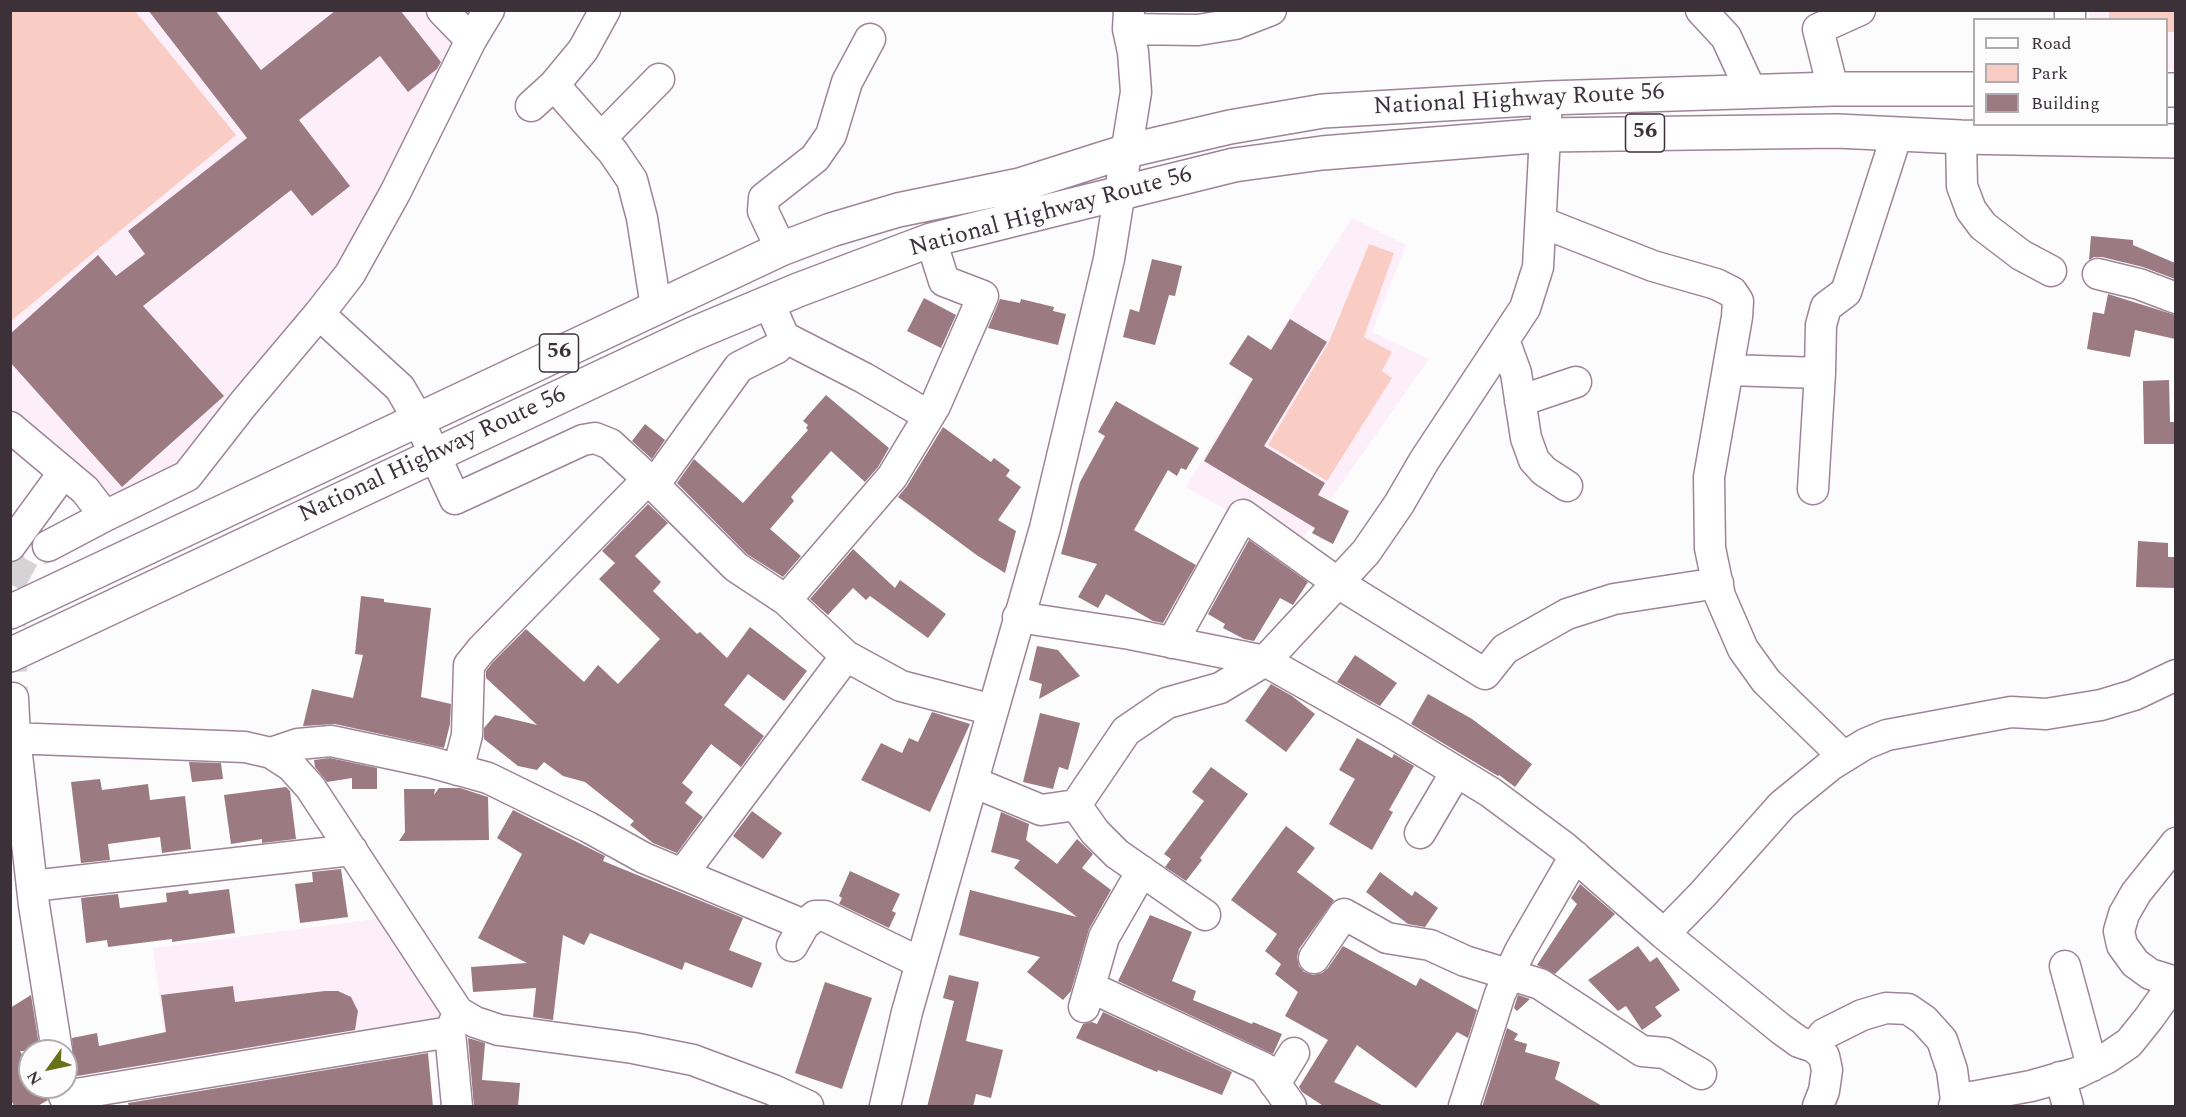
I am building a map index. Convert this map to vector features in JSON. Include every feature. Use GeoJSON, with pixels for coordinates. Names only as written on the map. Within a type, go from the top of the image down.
{"type":"FeatureCollection","features":[{"type":"Feature","properties":{"kind":"highway","name":"National Highway Route 56"},"geometry":{"type":"LineString","coordinates":[[10,612],[781,249],[831,230],[898,210],[1020,185],[1127,151],[1230,127],[1323,111],[1547,98],[1751,91],[1973,89]]}},
{"type":"Feature","properties":{"kind":"highway","name":"National Highway Route 56"},"geometry":{"type":"LineString","coordinates":[[10,655],[693,334],[931,240],[1120,192],[1234,165],[1322,153],[1546,135],[1837,131],[1961,137],[2068,132],[2175,141]]}},
{"type":"Feature","properties":{"kind":"street"},"geometry":{"type":"LineString","coordinates":[[442,10],[471,40]]}},
{"type":"Feature","properties":{"kind":"street"},"geometry":{"type":"LineString","coordinates":[[48,546],[188,476],[244,403],[350,274],[395,193],[471,40],[489,10]]}},
{"type":"Feature","properties":{"kind":"street"},"geometry":{"type":"LineString","coordinates":[[531,106],[554,85],[583,50],[604,10]]}},
{"type":"Feature","properties":{"kind":"street"},"geometry":{"type":"LineString","coordinates":[[885,1107],[907,1012],[1045,528],[1109,259],[1136,92],[1128,20],[1198,30],[1235,24],[1271,10]]}},
{"type":"Feature","properties":{"kind":"street"},"geometry":{"type":"LineString","coordinates":[[1701,10],[1726,37],[1751,91]]}},
{"type":"Feature","properties":{"kind":"street"},"geometry":{"type":"LineString","coordinates":[[1833,89],[1818,28],[1860,10]]}},
{"type":"Feature","properties":{"kind":"street"},"geometry":{"type":"LineString","coordinates":[[781,249],[764,211],[764,198],[815,158],[831,135],[847,82],[870,39]]}},
{"type":"Feature","properties":{"kind":"street"},"geometry":{"type":"LineString","coordinates":[[601,138],[659,79]]}},
{"type":"Feature","properties":{"kind":"street"},"geometry":{"type":"LineString","coordinates":[[554,85],[613,152],[632,180],[642,218],[656,307]]}},
{"type":"Feature","properties":{"kind":"street"},"geometry":{"type":"LineString","coordinates":[[974,782],[1041,810],[1076,805],[1126,731],[1167,703],[1220,687],[1265,662],[1366,552],[1525,308],[1538,267],[1547,98]]}},
{"type":"Feature","properties":{"kind":"street"},"geometry":{"type":"LineString","coordinates":[[1813,489],[1821,325],[1826,307],[1846,292],[1897,134]]}},
{"type":"Feature","properties":{"kind":"street"},"geometry":{"type":"LineString","coordinates":[[1961,137],[1962,186],[1971,210],[1983,226],[2021,255],[2051,271]]}},
{"type":"Feature","properties":{"kind":"street"},"geometry":{"type":"LineString","coordinates":[[1541,222],[1653,266],[1716,284],[1732,292],[1738,301],[1709,477],[1710,548],[1720,596],[1743,650],[1766,681],[1844,757]]}},
{"type":"Feature","properties":{"kind":"street"},"geometry":{"type":"LineString","coordinates":[[786,600],[892,477],[929,416],[983,296],[944,280],[931,240]]}},
{"type":"Feature","properties":{"kind":"street"},"geometry":{"type":"LineString","coordinates":[[2098,274],[2139,284],[2175,298]]}},
{"type":"Feature","properties":{"kind":"street"},"geometry":{"type":"LineString","coordinates":[[769,303],[784,337],[864,378],[929,416]]}},
{"type":"Feature","properties":{"kind":"street"},"geometry":{"type":"LineString","coordinates":[[319,314],[400,388],[418,419],[455,499],[569,446],[595,438],[610,444],[736,567],[786,600],[846,656],[901,686],[993,710]]}},
{"type":"Feature","properties":{"kind":"street"},"geometry":{"type":"LineString","coordinates":[[458,770],[467,735],[469,665],[481,650],[651,482],[739,367],[777,348],[784,337]]}},
{"type":"Feature","properties":{"kind":"street"},"geometry":{"type":"LineString","coordinates":[[1504,340],[1516,373],[1527,438],[1534,460],[1545,471],[1567,486]]}},
{"type":"Feature","properties":{"kind":"street"},"geometry":{"type":"LineString","coordinates":[[1728,370],[1820,374]]}},
{"type":"Feature","properties":{"kind":"street"},"geometry":{"type":"LineString","coordinates":[[1521,401],[1576,382]]}},
{"type":"Feature","properties":{"kind":"street"},"geometry":{"type":"LineString","coordinates":[[10,427],[85,490],[105,516]]}},
{"type":"Feature","properties":{"kind":"street"},"geometry":{"type":"LineString","coordinates":[[10,546],[64,472]]}},
{"type":"Feature","properties":{"kind":"street"},"geometry":{"type":"LineString","coordinates":[[1172,643],[1243,515],[1338,583],[1485,674],[1505,649],[1567,614],[1614,599],[1718,583]]}},
{"type":"Feature","properties":{"kind":"street"},"geometry":{"type":"LineString","coordinates":[[1018,617],[1130,634],[1265,662],[1391,732],[1490,792],[1575,856],[1664,934],[1799,1042],[1814,1047],[1824,1056],[1827,1070],[1824,1091],[1818,1107]]}},
{"type":"Feature","properties":{"kind":"street"},"geometry":{"type":"LineString","coordinates":[[683,873],[846,656]]}},
{"type":"Feature","properties":{"kind":"street"},"geometry":{"type":"LineString","coordinates":[[1664,934],[1782,805],[1831,765],[1865,744],[1887,735],[2011,712],[2046,714],[2101,705],[2134,695],[2175,675]]}},
{"type":"Feature","properties":{"kind":"street"},"geometry":{"type":"LineString","coordinates":[[13,698],[13,737],[26,904],[54,1039]]}},
{"type":"Feature","properties":{"kind":"street"},"geometry":{"type":"LineString","coordinates":[[13,737],[245,747],[271,753],[291,766],[310,787],[352,850],[396,920],[454,1022],[457,1107]]}},
{"type":"Feature","properties":{"kind":"street"},"geometry":{"type":"LineString","coordinates":[[271,753],[298,744],[331,741],[430,762],[488,778],[588,827],[644,858],[683,873],[798,936],[815,916],[825,916],[921,963]]}},
{"type":"Feature","properties":{"kind":"street"},"geometry":{"type":"LineString","coordinates":[[1420,833],[1456,772]]}},
{"type":"Feature","properties":{"kind":"street"},"geometry":{"type":"LineString","coordinates":[[1076,805],[1095,832],[1117,854],[1205,915]]}},
{"type":"Feature","properties":{"kind":"street"},"geometry":{"type":"LineString","coordinates":[[1814,1047],[1824,1034],[1862,1015],[1886,1008],[1908,1009],[1924,1020],[1942,1040],[1952,1070],[1955,1103],[2078,1073],[2107,1058],[2129,1042],[2175,983],[2150,974],[2135,963],[2122,945],[2119,931],[2124,914],[2136,893],[2175,843]]}},
{"type":"Feature","properties":{"kind":"street"},"geometry":{"type":"LineString","coordinates":[[26,904],[352,850]]}},
{"type":"Feature","properties":{"kind":"street"},"geometry":{"type":"LineString","coordinates":[[1464,1107],[1500,994],[1520,951],[1575,856]]}},
{"type":"Feature","properties":{"kind":"street"},"geometry":{"type":"LineString","coordinates":[[1142,872],[1104,937],[1087,997],[1263,1068],[1283,1095]]}},
{"type":"Feature","properties":{"kind":"street"},"geometry":{"type":"LineString","coordinates":[[1314,958],[1344,914],[1388,938],[1430,945],[1465,961],[1540,984],[1642,1051],[1665,1053],[1701,1074]]}},
{"type":"Feature","properties":{"kind":"street"},"geometry":{"type":"LineString","coordinates":[[2065,966],[2092,1066]]}},
{"type":"Feature","properties":{"kind":"street"},"geometry":{"type":"LineString","coordinates":[[78,1093],[454,1022],[475,1022],[499,1030],[633,1048],[693,1060],[773,1090],[808,1107]]}},
{"type":"Feature","properties":{"kind":"street"},"geometry":{"type":"LineString","coordinates":[[1283,1095],[1294,1053]]}},
{"type":"Feature","properties":{"kind":"street"},"geometry":{"type":"LineString","coordinates":[[2060,1077],[2068,1107]]}},
{"type":"Feature","properties":{"kind":"shaded area"},"geometry":{"type":"Polygon","coordinates":[[[10,11],[434,11],[457,40],[345,269],[179,467],[113,497],[11,412],[10,11]]]}},
{"type":"Feature","properties":{"kind":"shaded area"},"geometry":{"type":"Polygon","coordinates":[[[2089,11],[2175,11],[2175,70],[2168,69],[2168,18],[2089,18],[2089,11]]]}},
{"type":"Feature","properties":{"kind":"shaded area"},"geometry":{"type":"Polygon","coordinates":[[[1352,218],[1406,245],[1372,332],[1429,359],[1301,541],[1239,500],[1232,513],[1186,487],[1288,318],[1352,218]]]}},
{"type":"Feature","properties":{"kind":"shaded area"},"geometry":{"type":"Polygon","coordinates":[[[390,917],[442,996],[446,1024],[168,1061],[153,948],[390,917]]]}},
{"type":"Feature","properties":{"kind":"green space"},"geometry":{"type":"Polygon","coordinates":[[[11,10],[135,11],[236,135],[11,321],[11,10]]]}},
{"type":"Feature","properties":{"kind":"green space"},"geometry":{"type":"Polygon","coordinates":[[[2109,11],[2175,11],[2175,32],[2168,32],[2168,18],[2109,18],[2109,11]]]}},
{"type":"Feature","properties":{"kind":"green space"},"geometry":{"type":"Polygon","coordinates":[[[1369,244],[1394,253],[1364,337],[1392,352],[1382,371],[1392,378],[1327,481],[1268,445],[1329,342],[1369,244]]]}},
{"type":"Feature","properties":{"kind":"building"},"geometry":{"type":"Polygon","coordinates":[[[148,10],[215,10],[261,70],[336,10],[400,10],[441,62],[437,69],[408,92],[380,56],[299,120],[350,186],[312,216],[291,190],[143,306],[224,396],[122,487],[10,362],[10,334],[98,255],[116,276],[145,254],[128,231],[247,138],[148,10]]]}},
{"type":"Feature","properties":{"kind":"building"},"geometry":{"type":"Polygon","coordinates":[[[2091,236],[2133,240],[2133,245],[2175,263],[2175,279],[2143,267],[2102,257],[2089,260],[2091,236]]]}},
{"type":"Feature","properties":{"kind":"building"},"geometry":{"type":"Polygon","coordinates":[[[1152,259],[1182,266],[1175,296],[1169,295],[1155,345],[1123,337],[1130,309],[1139,312],[1152,259]]]}},
{"type":"Feature","properties":{"kind":"building"},"geometry":{"type":"Polygon","coordinates":[[[2108,294],[2175,315],[2175,339],[2135,330],[2130,357],[2087,349],[2093,312],[2104,314],[2108,294]]]}},
{"type":"Feature","properties":{"kind":"building"},"geometry":{"type":"Polygon","coordinates":[[[924,298],[956,315],[941,348],[907,331],[924,298]]]}},
{"type":"Feature","properties":{"kind":"building"},"geometry":{"type":"Polygon","coordinates":[[[1000,299],[1020,303],[1021,299],[1054,307],[1053,311],[1066,314],[1058,345],[988,328],[1000,299]]]}},
{"type":"Feature","properties":{"kind":"building"},"geometry":{"type":"Polygon","coordinates":[[[1290,319],[1327,342],[1264,446],[1325,483],[1318,495],[1349,511],[1333,544],[1312,533],[1315,528],[1204,461],[1253,379],[1229,364],[1248,335],[1271,350],[1290,319]]]}},
{"type":"Feature","properties":{"kind":"building"},"geometry":{"type":"Polygon","coordinates":[[[2169,380],[2170,422],[2175,422],[2175,444],[2144,444],[2143,381],[2169,380]]]}},
{"type":"Feature","properties":{"kind":"building"},"geometry":{"type":"Polygon","coordinates":[[[826,395],[889,448],[878,467],[865,482],[831,451],[791,497],[794,501],[770,529],[801,556],[783,577],[747,554],[677,483],[694,459],[743,503],[808,430],[806,428],[808,425],[803,421],[826,395]]]}},
{"type":"Feature","properties":{"kind":"building"},"geometry":{"type":"Polygon","coordinates":[[[1116,401],[1199,448],[1186,470],[1181,468],[1177,476],[1168,470],[1134,530],[1196,565],[1163,623],[1153,621],[1106,594],[1098,608],[1078,597],[1097,564],[1061,554],[1080,482],[1105,436],[1098,432],[1116,401]]]}},
{"type":"Feature","properties":{"kind":"building"},"geometry":{"type":"Polygon","coordinates":[[[645,424],[665,440],[652,459],[632,441],[645,424]]]}},
{"type":"Feature","properties":{"kind":"building"},"geometry":{"type":"Polygon","coordinates":[[[943,427],[991,462],[994,458],[1010,470],[1006,476],[1021,487],[998,520],[1016,531],[1005,573],[898,497],[943,427]]]}},
{"type":"Feature","properties":{"kind":"building"},"geometry":{"type":"Polygon","coordinates":[[[648,504],[668,523],[635,556],[661,582],[653,591],[697,634],[700,632],[727,658],[750,627],[807,671],[784,701],[748,674],[724,705],[764,736],[741,767],[711,744],[682,783],[693,792],[685,803],[703,817],[677,853],[653,843],[630,825],[634,821],[585,782],[563,776],[544,762],[537,770],[518,766],[484,739],[484,728],[495,715],[537,725],[486,678],[486,671],[493,662],[526,629],[584,682],[598,665],[618,684],[660,639],[599,579],[615,563],[602,551],[648,504]]]}},
{"type":"Feature","properties":{"kind":"building"},"geometry":{"type":"Polygon","coordinates":[[[1249,540],[1308,582],[1293,605],[1280,598],[1254,641],[1244,639],[1223,628],[1225,624],[1208,614],[1249,540]]]}},
{"type":"Feature","properties":{"kind":"building"},"geometry":{"type":"Polygon","coordinates":[[[2138,541],[2168,543],[2168,557],[2175,557],[2175,588],[2136,587],[2138,541]]]}},
{"type":"Feature","properties":{"kind":"building"},"geometry":{"type":"Polygon","coordinates":[[[853,549],[895,588],[900,580],[946,614],[928,638],[870,596],[866,600],[853,588],[828,615],[810,599],[853,549]]]}},
{"type":"Feature","properties":{"kind":"building"},"geometry":{"type":"Polygon","coordinates":[[[361,596],[384,599],[384,602],[431,608],[421,697],[451,704],[450,724],[444,748],[335,724],[303,726],[312,689],[353,698],[363,655],[355,654],[361,596]]]}},
{"type":"Feature","properties":{"kind":"building"},"geometry":{"type":"Polygon","coordinates":[[[1037,646],[1058,650],[1080,676],[1039,699],[1042,684],[1029,680],[1037,646]]]}},
{"type":"Feature","properties":{"kind":"building"},"geometry":{"type":"Polygon","coordinates":[[[1355,655],[1397,683],[1380,706],[1337,682],[1355,655]]]}},
{"type":"Feature","properties":{"kind":"building"},"geometry":{"type":"Polygon","coordinates":[[[1271,684],[1292,696],[1315,714],[1286,752],[1245,721],[1271,684]]]}},
{"type":"Feature","properties":{"kind":"building"},"geometry":{"type":"Polygon","coordinates":[[[1428,694],[1472,719],[1532,764],[1515,787],[1499,775],[1411,724],[1428,694]]]}},
{"type":"Feature","properties":{"kind":"building"},"geometry":{"type":"Polygon","coordinates":[[[932,712],[970,724],[930,812],[861,780],[881,743],[902,753],[909,738],[918,742],[932,712]]]}},
{"type":"Feature","properties":{"kind":"building"},"geometry":{"type":"Polygon","coordinates":[[[1040,713],[1080,723],[1068,770],[1059,767],[1053,789],[1023,782],[1040,713]]]}},
{"type":"Feature","properties":{"kind":"building"},"geometry":{"type":"Polygon","coordinates":[[[1357,738],[1392,758],[1394,754],[1414,766],[1389,810],[1393,812],[1372,850],[1329,824],[1355,779],[1339,770],[1357,738]]]}},
{"type":"Feature","properties":{"kind":"building"},"geometry":{"type":"Polygon","coordinates":[[[330,758],[377,768],[377,789],[352,789],[352,778],[327,782],[315,767],[314,760],[330,758]]]}},
{"type":"Feature","properties":{"kind":"building"},"geometry":{"type":"Polygon","coordinates":[[[189,762],[221,763],[223,779],[192,782],[189,762]]]}},
{"type":"Feature","properties":{"kind":"building"},"geometry":{"type":"Polygon","coordinates":[[[1211,767],[1248,794],[1200,858],[1202,860],[1186,881],[1165,867],[1171,859],[1164,854],[1204,801],[1192,792],[1211,767]]]}},
{"type":"Feature","properties":{"kind":"building"},"geometry":{"type":"Polygon","coordinates":[[[100,779],[102,790],[148,784],[150,800],[185,796],[191,849],[162,853],[160,837],[108,844],[110,860],[81,863],[71,782],[100,779]]]}},
{"type":"Feature","properties":{"kind":"building"},"geometry":{"type":"Polygon","coordinates":[[[286,787],[290,791],[296,839],[262,843],[262,839],[231,844],[224,795],[286,787]]]}},
{"type":"Feature","properties":{"kind":"building"},"geometry":{"type":"Polygon","coordinates":[[[439,788],[460,788],[488,797],[489,840],[399,841],[405,832],[404,789],[435,789],[434,795],[439,788]]]}},
{"type":"Feature","properties":{"kind":"building"},"geometry":{"type":"Polygon","coordinates":[[[513,810],[605,856],[603,861],[743,918],[729,950],[762,963],[752,988],[685,962],[682,970],[590,933],[584,945],[563,935],[553,1020],[533,1017],[536,988],[473,992],[471,967],[527,963],[478,938],[522,854],[497,838],[513,810]]]}},
{"type":"Feature","properties":{"kind":"building"},"geometry":{"type":"Polygon","coordinates":[[[752,811],[782,833],[763,859],[733,836],[752,811]]]}},
{"type":"Feature","properties":{"kind":"building"},"geometry":{"type":"Polygon","coordinates":[[[1001,812],[1029,824],[1026,840],[1057,864],[1077,839],[1093,854],[1082,868],[1111,890],[1089,929],[1071,991],[1063,1000],[1027,972],[1040,957],[959,935],[970,890],[1077,917],[1014,868],[1020,860],[991,852],[1001,812]]]}},
{"type":"Feature","properties":{"kind":"building"},"geometry":{"type":"Polygon","coordinates":[[[1286,826],[1315,848],[1297,872],[1334,900],[1299,949],[1297,957],[1299,966],[1304,972],[1313,975],[1322,973],[1343,946],[1416,986],[1420,978],[1477,1010],[1468,1038],[1457,1032],[1416,1088],[1357,1045],[1334,1082],[1386,1107],[1325,1107],[1302,1092],[1299,1087],[1328,1040],[1285,1016],[1298,992],[1275,974],[1281,964],[1265,951],[1277,934],[1231,900],[1286,826]]]}},
{"type":"Feature","properties":{"kind":"building"},"geometry":{"type":"Polygon","coordinates":[[[341,869],[348,917],[300,923],[295,884],[313,882],[312,872],[341,869]]]}},
{"type":"Feature","properties":{"kind":"building"},"geometry":{"type":"Polygon","coordinates":[[[850,871],[900,894],[892,911],[896,913],[889,928],[839,904],[842,898],[839,896],[850,871]]]}},
{"type":"Feature","properties":{"kind":"building"},"geometry":{"type":"Polygon","coordinates":[[[1380,872],[1412,896],[1415,891],[1438,908],[1425,927],[1408,924],[1366,892],[1380,872]]]}},
{"type":"Feature","properties":{"kind":"building"},"geometry":{"type":"Polygon","coordinates":[[[1580,884],[1615,914],[1555,974],[1537,965],[1577,904],[1571,898],[1580,884]]]}},
{"type":"Feature","properties":{"kind":"building"},"geometry":{"type":"Polygon","coordinates":[[[229,889],[235,933],[172,942],[172,939],[108,947],[107,940],[86,943],[81,898],[118,894],[120,908],[167,902],[166,893],[188,890],[189,894],[229,889]]]}},
{"type":"Feature","properties":{"kind":"building"},"geometry":{"type":"Polygon","coordinates":[[[1150,915],[1192,932],[1172,981],[1196,991],[1193,1000],[1282,1034],[1273,1054],[1118,981],[1150,915]]]}},
{"type":"Feature","properties":{"kind":"building"},"geometry":{"type":"Polygon","coordinates":[[[1638,946],[1650,962],[1657,957],[1680,990],[1655,1007],[1662,1016],[1642,1030],[1626,1006],[1618,1011],[1588,980],[1638,946]]]}},
{"type":"Feature","properties":{"kind":"building"},"geometry":{"type":"Polygon","coordinates":[[[949,975],[979,982],[966,1041],[1003,1050],[991,1098],[976,1094],[973,1107],[927,1107],[954,1001],[943,998],[949,975]]]}},
{"type":"Feature","properties":{"kind":"building"},"geometry":{"type":"Polygon","coordinates":[[[825,982],[872,998],[842,1089],[795,1073],[825,982]]]}},
{"type":"Feature","properties":{"kind":"building"},"geometry":{"type":"Polygon","coordinates":[[[233,986],[235,1002],[338,991],[351,997],[358,1011],[355,1030],[78,1076],[78,1039],[72,1038],[97,1033],[99,1046],[166,1032],[161,995],[233,986]]]}},
{"type":"Feature","properties":{"kind":"building"},"geometry":{"type":"Polygon","coordinates":[[[31,995],[38,1039],[18,1039],[18,1099],[47,1099],[36,1107],[15,1107],[10,1099],[10,1008],[31,995]]]}},
{"type":"Feature","properties":{"kind":"building"},"geometry":{"type":"Polygon","coordinates":[[[1518,995],[1530,999],[1517,1011],[1514,1008],[1518,995]]]}},
{"type":"Feature","properties":{"kind":"building"},"geometry":{"type":"Polygon","coordinates":[[[1103,1012],[1232,1072],[1222,1095],[1158,1070],[1157,1072],[1076,1038],[1083,1024],[1092,1022],[1097,1024],[1103,1012]]]}},
{"type":"Feature","properties":{"kind":"building"},"geometry":{"type":"Polygon","coordinates":[[[1507,1028],[1518,1034],[1514,1040],[1527,1044],[1525,1052],[1560,1062],[1555,1079],[1604,1107],[1482,1107],[1507,1028]]]}},
{"type":"Feature","properties":{"kind":"building"},"geometry":{"type":"Polygon","coordinates":[[[468,1038],[485,1043],[482,1080],[520,1083],[518,1107],[474,1107],[468,1038]]]}},
{"type":"Feature","properties":{"kind":"building"},"geometry":{"type":"Polygon","coordinates":[[[428,1053],[433,1107],[129,1107],[128,1103],[428,1053]]]}},
{"type":"Feature","properties":{"kind":"tunnel"},"geometry":{"type":"LineString","coordinates":[[10,584],[24,558],[48,546]]}},
{"type":"Feature","properties":{"kind":"tunnel"},"geometry":{"type":"LineString","coordinates":[[10,597],[13,698]]}}]}
